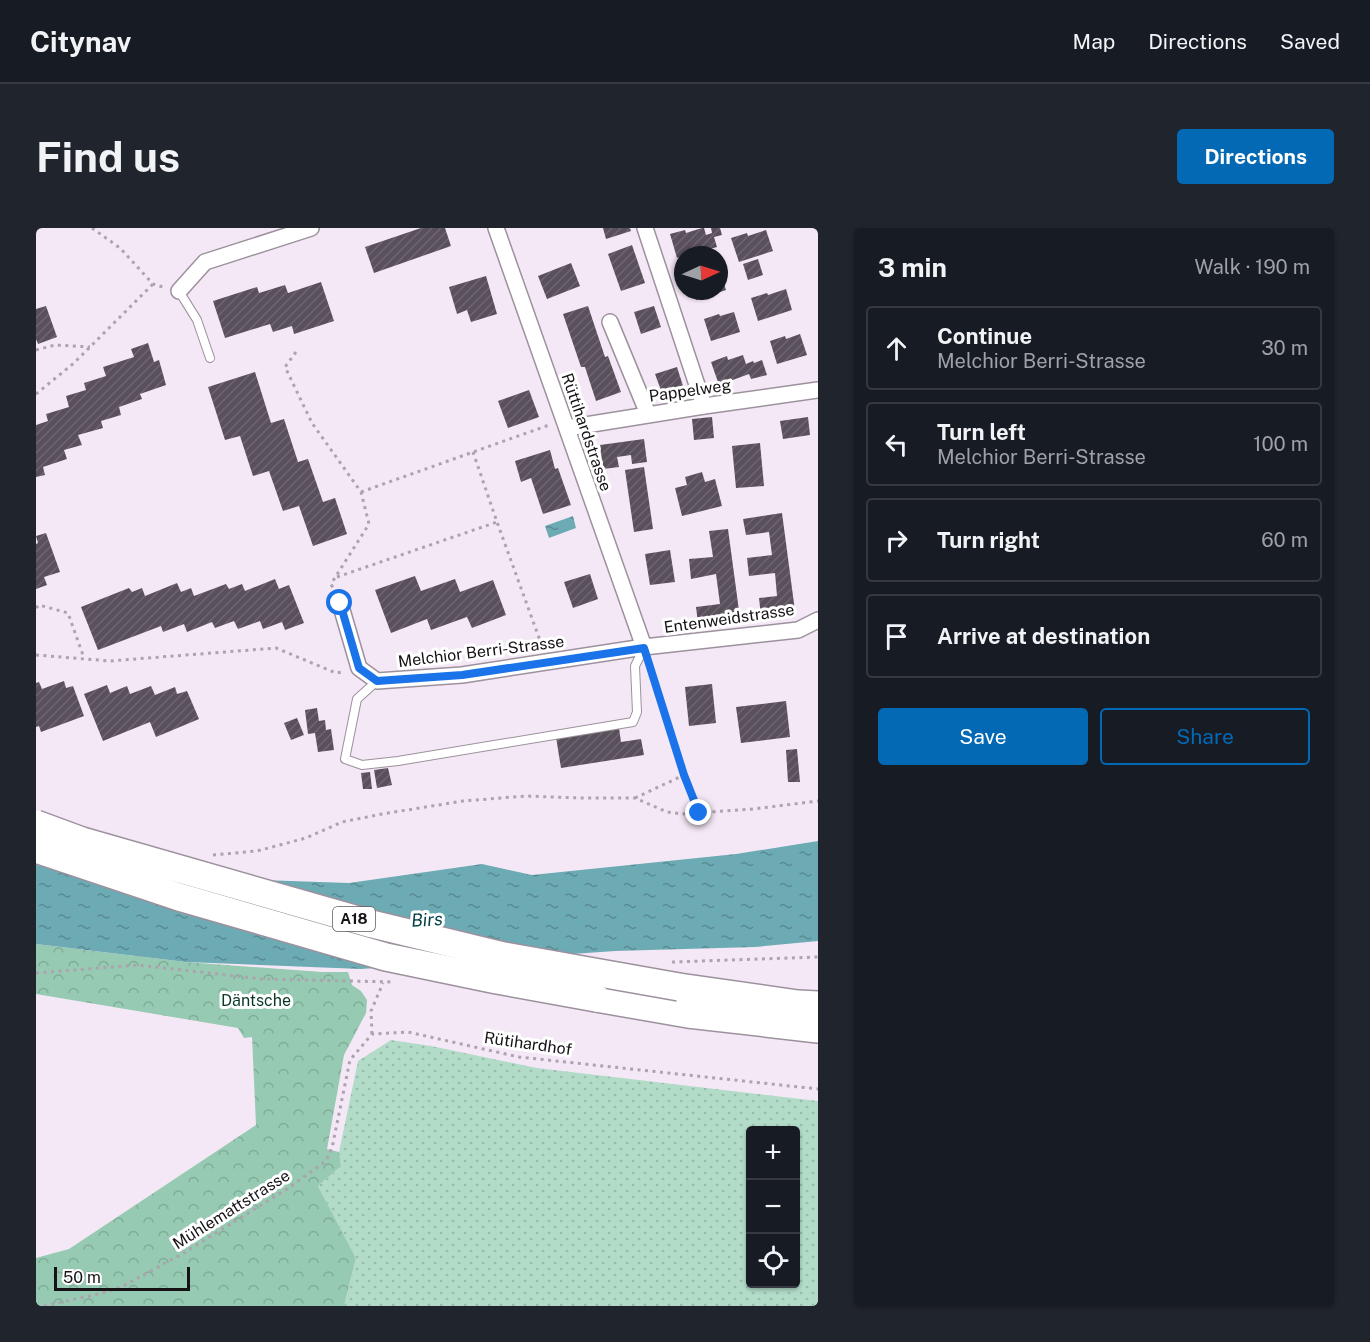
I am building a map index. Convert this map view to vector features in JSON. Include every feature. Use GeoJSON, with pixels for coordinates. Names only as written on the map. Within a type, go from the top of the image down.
{"type":"FeatureCollection","features":[{"type":"Feature","properties":{"kind":"highway","name":"A18"},"geometry":{"type":"LineString","coordinates":[[36,824],[82,841],[372,924],[504,956],[679,987],[818,1005]]}},
{"type":"Feature","properties":{"kind":"highway","name":"A18"},"geometry":{"type":"LineString","coordinates":[[36,849],[179,897],[386,957],[497,980],[688,1014],[818,1029]]}},
{"type":"Feature","properties":{"kind":"street"},"geometry":{"type":"LineString","coordinates":[[179,291],[205,262],[311,228]]}},
{"type":"Feature","properties":{"kind":"street","name":"Rüttihardstrasse"},"geometry":{"type":"LineString","coordinates":[[496,228],[644,648]]}},
{"type":"Feature","properties":{"kind":"street"},"geometry":{"type":"LineString","coordinates":[[645,228],[704,406]]}},
{"type":"Feature","properties":{"kind":"street"},"geometry":{"type":"LineString","coordinates":[[610,322],[648,414]]}},
{"type":"Feature","properties":{"kind":"street","name":"Pappelweg"},"geometry":{"type":"LineString","coordinates":[[566,424],[818,390]]}},
{"type":"Feature","properties":{"kind":"street"},"geometry":{"type":"LineString","coordinates":[[340,603],[359,668]]}},
{"type":"Feature","properties":{"kind":"street","name":"Entenweidstrasse"},"geometry":{"type":"LineString","coordinates":[[644,648],[798,630],[818,620]]}},
{"type":"Feature","properties":{"kind":"street","name":"Melchior Berri-Strasse"},"geometry":{"type":"LineString","coordinates":[[359,668],[377,681],[462,675],[644,648]]}},
{"type":"Feature","properties":{"kind":"lane"},"geometry":{"type":"LineString","coordinates":[[179,291],[197,320],[210,358]]}},
{"type":"Feature","properties":{"kind":"lane"},"geometry":{"type":"LineString","coordinates":[[377,681],[357,699],[345,759],[362,765],[432,756],[633,722],[637,712],[635,666],[644,648]]}},
{"type":"Feature","properties":{"kind":"path"},"geometry":{"type":"LineString","coordinates":[[92,228],[120,248],[153,284],[179,291]]}},
{"type":"Feature","properties":{"kind":"path"},"geometry":{"type":"LineString","coordinates":[[36,394],[74,363],[153,284]]}},
{"type":"Feature","properties":{"kind":"path"},"geometry":{"type":"LineString","coordinates":[[36,350],[55,345],[90,347]]}},
{"type":"Feature","properties":{"kind":"path"},"geometry":{"type":"LineString","coordinates":[[296,351],[285,367],[312,423],[361,492],[369,524],[331,584],[340,603]]}},
{"type":"Feature","properties":{"kind":"path"},"geometry":{"type":"LineString","coordinates":[[361,492],[473,452],[566,424]]}},
{"type":"Feature","properties":{"kind":"path"},"geometry":{"type":"LineString","coordinates":[[473,452],[548,662]]}},
{"type":"Feature","properties":{"kind":"path"},"geometry":{"type":"LineString","coordinates":[[335,578],[497,522]]}},
{"type":"Feature","properties":{"kind":"path"},"geometry":{"type":"LineString","coordinates":[[36,608],[39,605],[68,614],[84,659]]}},
{"type":"Feature","properties":{"kind":"path"},"geometry":{"type":"LineString","coordinates":[[36,655],[110,661],[276,648],[336,673],[359,668]]}},
{"type":"Feature","properties":{"kind":"path"},"geometry":{"type":"LineString","coordinates":[[644,648],[684,775],[699,813]]}},
{"type":"Feature","properties":{"kind":"path"},"geometry":{"type":"LineString","coordinates":[[634,798],[684,775]]}},
{"type":"Feature","properties":{"kind":"path"},"geometry":{"type":"LineString","coordinates":[[205,855],[257,851],[306,838],[342,822],[463,801],[526,796],[634,798],[667,812],[682,814],[818,801]]}},
{"type":"Feature","properties":{"kind":"path"},"geometry":{"type":"LineString","coordinates":[[372,1034],[371,1011],[383,983]]}},
{"type":"Feature","properties":{"kind":"path","name":"Rütihardhof"},"geometry":{"type":"LineString","coordinates":[[372,1034],[408,1032],[519,1057],[818,1089]]}},
{"type":"Feature","properties":{"kind":"path","name":"Mühlemattstrasse"},"geometry":{"type":"LineString","coordinates":[[45,1306],[107,1292],[123,1286],[236,1221],[326,1161],[332,1148],[350,1060],[372,1034]]}},
{"type":"Feature","properties":{"kind":"green space","name":"Däntsche"},"geometry":{"type":"Polygon","coordinates":[[[36,944],[186,962],[348,972],[352,985],[361,991],[367,1000],[366,1013],[344,1055],[327,1149],[339,1152],[341,1166],[318,1186],[356,1258],[344,1306],[36,1306],[36,1258],[69,1249],[256,1125],[252,1037],[244,1038],[238,1028],[36,994],[36,944]]]}},
{"type":"Feature","properties":{"kind":"green space"},"geometry":{"type":"Polygon","coordinates":[[[391,1040],[537,1068],[818,1101],[818,1306],[344,1306],[356,1258],[318,1186],[341,1166],[339,1152],[358,1061],[391,1040]]]}},
{"type":"Feature","properties":{"kind":"water"},"geometry":{"type":"Polygon","coordinates":[[[573,516],[576,528],[549,538],[545,526],[573,516]]]}},
{"type":"Feature","properties":{"kind":"water","name":"Birs"},"geometry":{"type":"Polygon","coordinates":[[[818,841],[818,941],[755,947],[615,951],[361,969],[186,962],[36,944],[36,865],[116,875],[349,883],[482,864],[532,875],[736,854],[818,841]]]}},
{"type":"Feature","properties":{"kind":"building"},"geometry":{"type":"Polygon","coordinates":[[[421,228],[445,228],[451,246],[374,273],[365,247],[421,228]]]}},
{"type":"Feature","properties":{"kind":"building"},"geometry":{"type":"Polygon","coordinates":[[[603,228],[630,228],[631,231],[606,239],[603,228]]]}},
{"type":"Feature","properties":{"kind":"building"},"geometry":{"type":"Polygon","coordinates":[[[704,228],[706,235],[712,233],[711,228],[720,228],[722,235],[714,237],[717,246],[674,248],[670,234],[685,230],[686,233],[704,228]]]}},
{"type":"Feature","properties":{"kind":"building"},"geometry":{"type":"Polygon","coordinates":[[[766,230],[773,251],[739,262],[731,238],[747,233],[748,236],[766,230]]]}},
{"type":"Feature","properties":{"kind":"building"},"geometry":{"type":"Polygon","coordinates":[[[632,245],[645,283],[621,291],[608,254],[632,245]]]}},
{"type":"Feature","properties":{"kind":"building"},"geometry":{"type":"Polygon","coordinates":[[[758,259],[763,275],[748,280],[743,264],[758,259]]]}},
{"type":"Feature","properties":{"kind":"building"},"geometry":{"type":"Polygon","coordinates":[[[571,263],[580,286],[547,299],[538,276],[571,263]]]}},
{"type":"Feature","properties":{"kind":"building"},"geometry":{"type":"Polygon","coordinates":[[[486,276],[497,314],[471,322],[467,310],[457,314],[449,287],[486,276]]]}},
{"type":"Feature","properties":{"kind":"building"},"geometry":{"type":"Polygon","coordinates":[[[321,282],[334,321],[294,334],[292,326],[273,332],[270,324],[225,338],[213,301],[257,287],[259,293],[285,285],[288,293],[321,282]]]}},
{"type":"Feature","properties":{"kind":"building"},"geometry":{"type":"Polygon","coordinates":[[[786,289],[792,310],[758,321],[751,298],[786,289]]]}},
{"type":"Feature","properties":{"kind":"building"},"geometry":{"type":"Polygon","coordinates":[[[46,306],[57,337],[38,344],[36,309],[46,306]]]}},
{"type":"Feature","properties":{"kind":"building"},"geometry":{"type":"Polygon","coordinates":[[[588,306],[605,357],[608,356],[621,392],[596,401],[585,367],[581,367],[563,314],[588,306]]]}},
{"type":"Feature","properties":{"kind":"building"},"geometry":{"type":"Polygon","coordinates":[[[654,306],[661,327],[641,334],[634,312],[654,306]]]}},
{"type":"Feature","properties":{"kind":"building"},"geometry":{"type":"Polygon","coordinates":[[[734,312],[740,332],[711,341],[704,319],[734,312]]]}},
{"type":"Feature","properties":{"kind":"building"},"geometry":{"type":"Polygon","coordinates":[[[800,334],[807,355],[777,364],[770,341],[800,334]]]}},
{"type":"Feature","properties":{"kind":"building"},"geometry":{"type":"Polygon","coordinates":[[[148,343],[154,362],[159,360],[166,385],[140,394],[142,399],[119,407],[121,415],[101,421],[103,428],[78,435],[82,445],[64,450],[67,459],[43,467],[45,475],[36,477],[36,425],[48,421],[46,414],[69,407],[66,396],[86,390],[84,383],[106,376],[103,367],[134,357],[131,349],[148,343]]]}},
{"type":"Feature","properties":{"kind":"building"},"geometry":{"type":"Polygon","coordinates":[[[743,355],[746,364],[762,360],[767,375],[751,379],[749,374],[719,385],[711,362],[727,356],[728,360],[743,355]]]}},
{"type":"Feature","properties":{"kind":"building"},"geometry":{"type":"Polygon","coordinates":[[[677,367],[683,386],[662,393],[655,374],[677,367]]]}},
{"type":"Feature","properties":{"kind":"building"},"geometry":{"type":"Polygon","coordinates":[[[255,372],[271,423],[284,419],[298,462],[308,459],[323,502],[335,498],[347,534],[313,546],[299,506],[283,511],[269,471],[253,476],[240,436],[225,440],[208,387],[255,372]]]}},
{"type":"Feature","properties":{"kind":"building"},"geometry":{"type":"Polygon","coordinates":[[[529,390],[539,417],[508,428],[498,401],[529,390]]]}},
{"type":"Feature","properties":{"kind":"building"},"geometry":{"type":"Polygon","coordinates":[[[712,417],[714,438],[694,440],[692,419],[712,417]]]}},
{"type":"Feature","properties":{"kind":"building"},"geometry":{"type":"Polygon","coordinates":[[[808,417],[810,435],[783,439],[780,421],[808,417]]]}},
{"type":"Feature","properties":{"kind":"building"},"geometry":{"type":"Polygon","coordinates":[[[644,439],[647,462],[632,464],[631,455],[617,457],[619,467],[603,469],[600,445],[644,439]]]}},
{"type":"Feature","properties":{"kind":"building"},"geometry":{"type":"Polygon","coordinates":[[[760,443],[764,486],[736,488],[732,446],[760,443]]]}},
{"type":"Feature","properties":{"kind":"building"},"geometry":{"type":"Polygon","coordinates":[[[550,450],[555,469],[558,468],[571,505],[543,514],[531,478],[521,482],[515,461],[550,450]]]}},
{"type":"Feature","properties":{"kind":"building"},"geometry":{"type":"Polygon","coordinates":[[[644,467],[653,529],[634,532],[625,470],[644,467]]]}},
{"type":"Feature","properties":{"kind":"building"},"geometry":{"type":"Polygon","coordinates":[[[702,472],[705,482],[715,479],[722,506],[682,516],[675,488],[687,485],[685,477],[702,472]]]}},
{"type":"Feature","properties":{"kind":"building"},"geometry":{"type":"Polygon","coordinates":[[[782,513],[795,611],[761,616],[759,598],[777,596],[775,573],[749,576],[747,558],[772,555],[769,532],[746,535],[743,519],[782,513]]]}},
{"type":"Feature","properties":{"kind":"building"},"geometry":{"type":"Polygon","coordinates":[[[728,529],[740,618],[698,623],[696,607],[720,604],[716,574],[691,579],[689,559],[713,557],[709,531],[728,529]]]}},
{"type":"Feature","properties":{"kind":"building"},"geometry":{"type":"Polygon","coordinates":[[[46,533],[60,572],[44,577],[47,585],[36,589],[36,544],[38,543],[36,536],[46,533]]]}},
{"type":"Feature","properties":{"kind":"building"},"geometry":{"type":"Polygon","coordinates":[[[670,550],[675,582],[650,585],[645,554],[670,550]]]}},
{"type":"Feature","properties":{"kind":"building"},"geometry":{"type":"Polygon","coordinates":[[[590,574],[598,599],[573,608],[564,582],[590,574]]]}},
{"type":"Feature","properties":{"kind":"building"},"geometry":{"type":"Polygon","coordinates":[[[415,576],[421,591],[455,579],[460,592],[493,580],[506,615],[472,628],[467,617],[431,630],[427,619],[391,633],[375,590],[415,576]]]}},
{"type":"Feature","properties":{"kind":"building"},"geometry":{"type":"Polygon","coordinates":[[[275,579],[279,589],[289,585],[304,623],[285,630],[282,622],[263,629],[260,621],[238,629],[234,621],[215,628],[212,622],[187,632],[184,624],[163,632],[161,626],[98,650],[81,607],[129,588],[132,592],[142,588],[145,596],[177,583],[181,592],[191,588],[194,596],[226,584],[229,589],[242,584],[245,591],[275,579]]]}},
{"type":"Feature","properties":{"kind":"building"},"geometry":{"type":"Polygon","coordinates":[[[64,681],[66,688],[73,686],[84,716],[41,732],[39,726],[36,727],[36,683],[39,682],[42,689],[64,681]]]}},
{"type":"Feature","properties":{"kind":"building"},"geometry":{"type":"Polygon","coordinates":[[[712,684],[716,723],[689,726],[685,687],[712,684]]]}},
{"type":"Feature","properties":{"kind":"building"},"geometry":{"type":"Polygon","coordinates":[[[107,685],[110,693],[127,686],[130,694],[151,686],[155,695],[175,687],[177,694],[187,691],[199,719],[156,737],[150,722],[103,741],[84,694],[107,685]]]}},
{"type":"Feature","properties":{"kind":"building"},"geometry":{"type":"Polygon","coordinates":[[[786,701],[790,737],[741,743],[736,707],[786,701]]]}},
{"type":"Feature","properties":{"kind":"building"},"geometry":{"type":"Polygon","coordinates":[[[317,708],[319,721],[325,720],[326,730],[331,729],[334,750],[318,752],[315,733],[308,734],[305,710],[317,708]]]}},
{"type":"Feature","properties":{"kind":"building"},"geometry":{"type":"Polygon","coordinates":[[[297,718],[304,735],[291,740],[284,723],[297,718]]]}},
{"type":"Feature","properties":{"kind":"building"},"geometry":{"type":"Polygon","coordinates":[[[619,728],[621,742],[641,739],[644,755],[561,768],[556,737],[619,728]]]}},
{"type":"Feature","properties":{"kind":"building"},"geometry":{"type":"Polygon","coordinates":[[[797,749],[800,782],[788,782],[786,750],[797,749]]]}},
{"type":"Feature","properties":{"kind":"building"},"geometry":{"type":"Polygon","coordinates":[[[388,768],[392,785],[377,788],[374,770],[388,768]]]}},
{"type":"Feature","properties":{"kind":"building"},"geometry":{"type":"Polygon","coordinates":[[[370,772],[372,789],[363,789],[361,773],[370,772]]]}},
{"type":"Feature","properties":{"kind":"route"},"geometry":{"type":"LineString","coordinates":[[340,603],[359,668],[377,681],[462,675],[644,648],[684,775],[699,813]]}}]}
